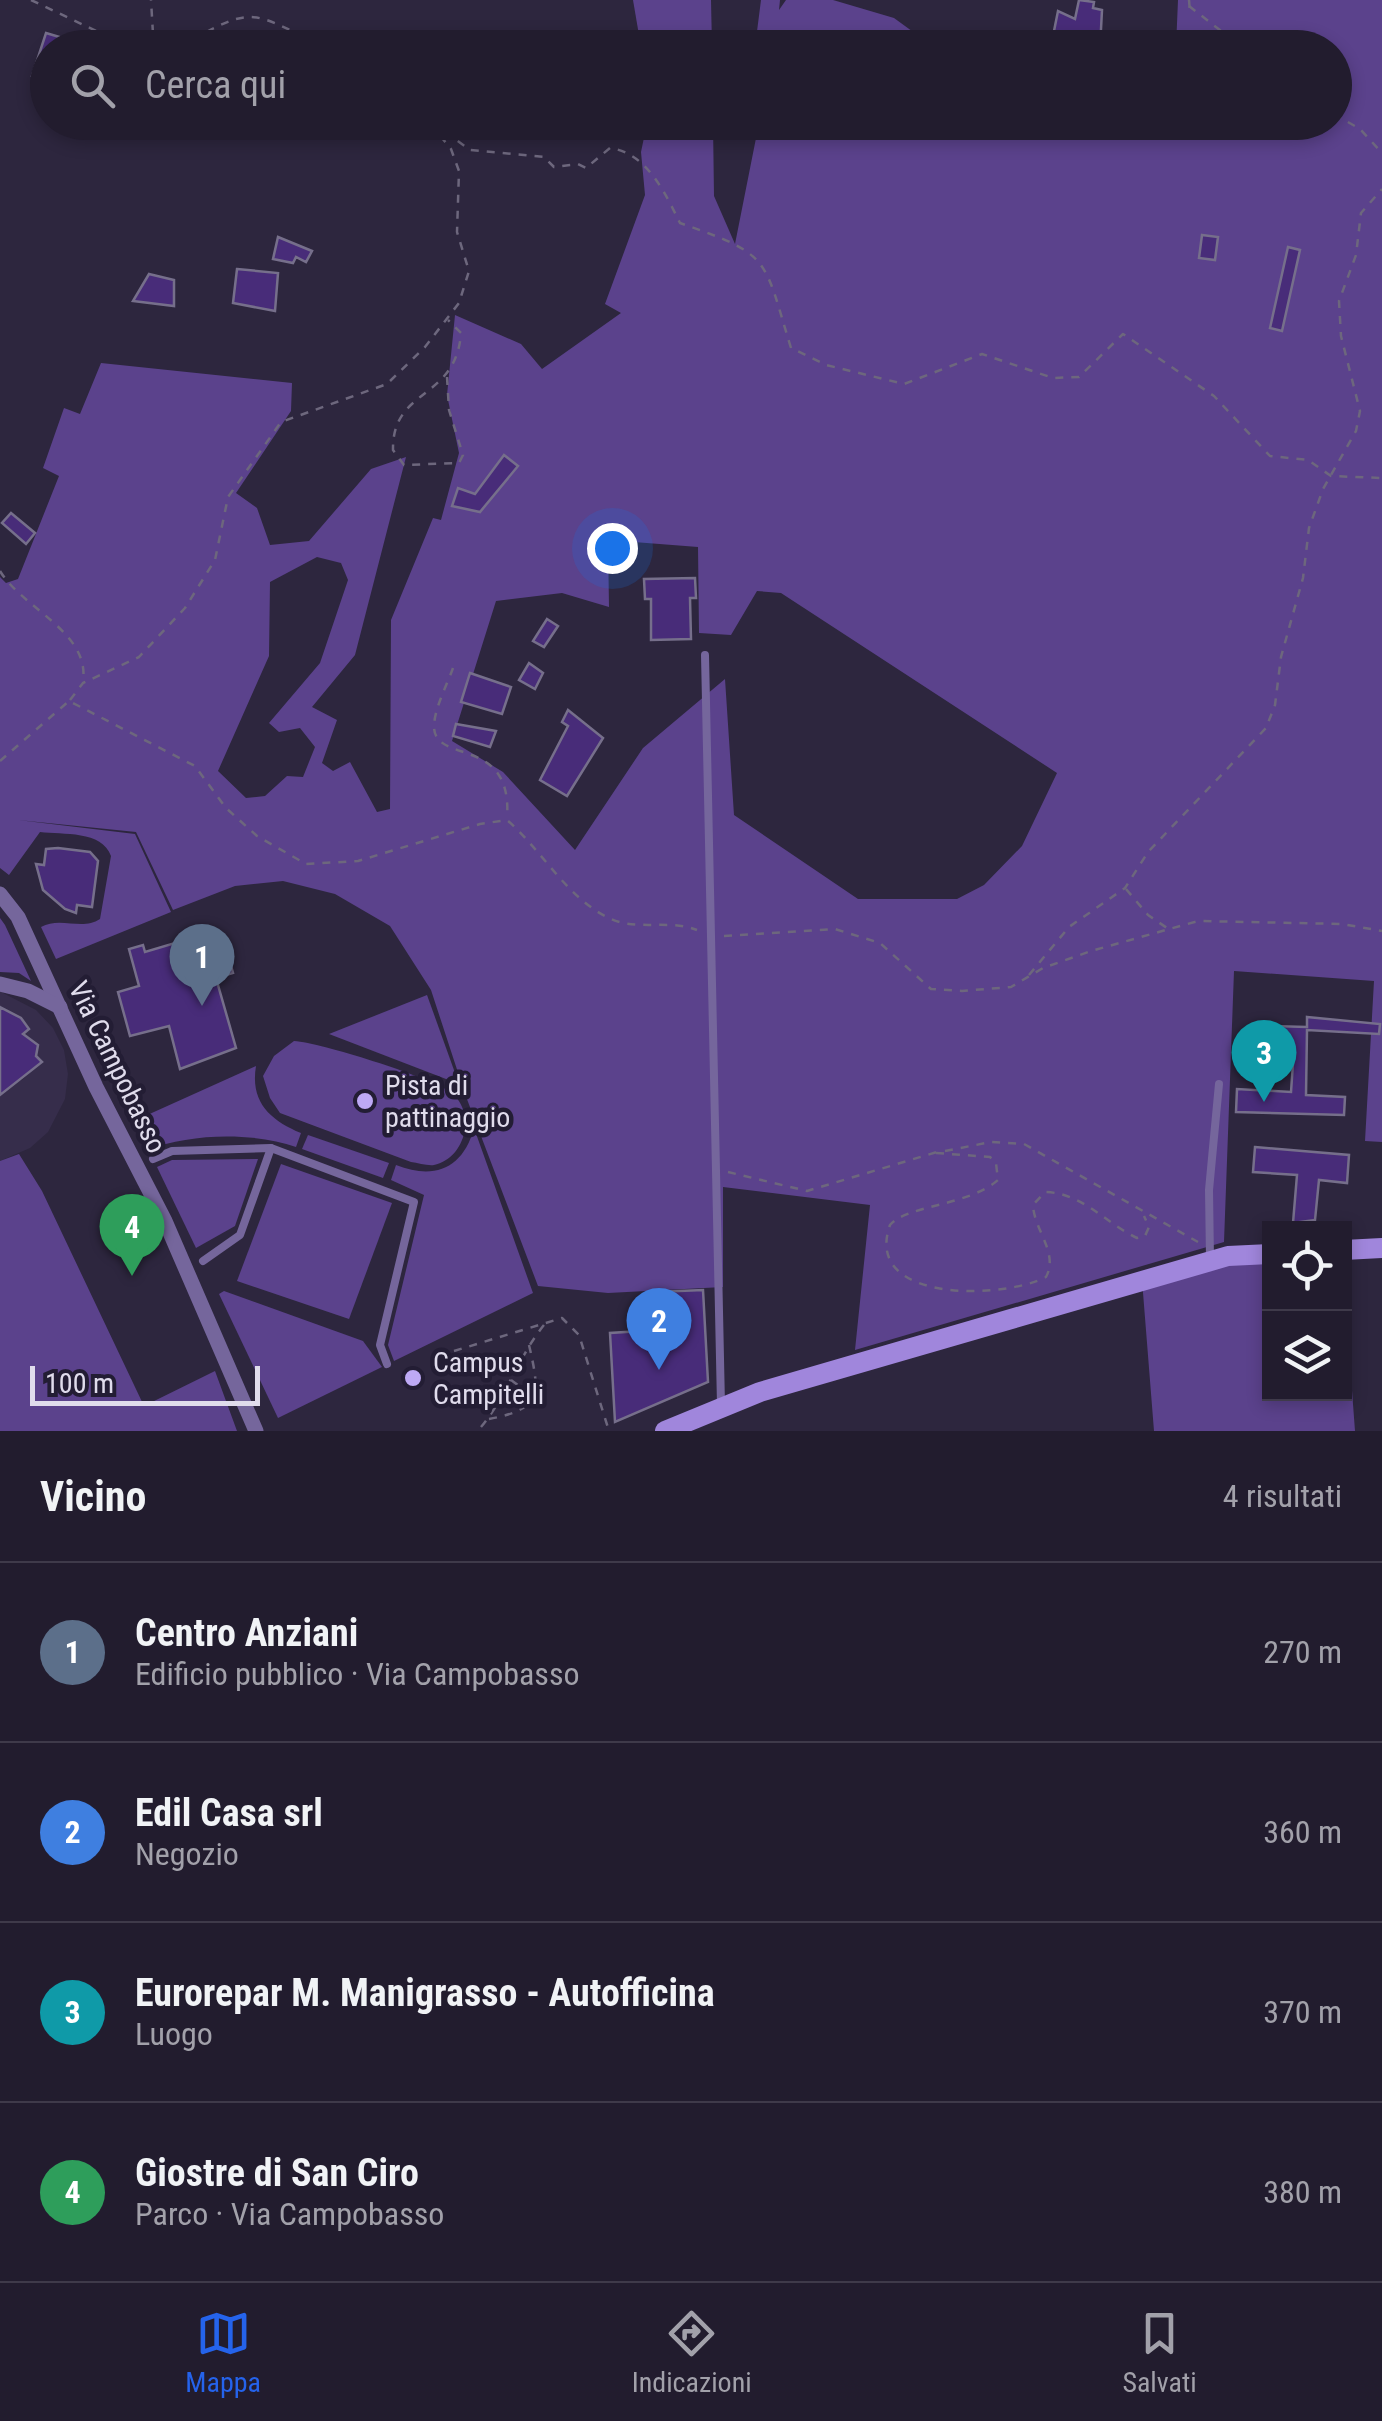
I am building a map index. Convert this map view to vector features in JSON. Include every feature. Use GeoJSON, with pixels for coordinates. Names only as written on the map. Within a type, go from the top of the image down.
{"type":"FeatureCollection","features":[{"type":"Feature","properties":{"kind":"main road"},"geometry":{"type":"LineString","coordinates":[[1352,1250],[1382,1248]]}},
{"type":"Feature","properties":{"kind":"main road"},"geometry":{"type":"LineString","coordinates":[[665,1431],[760,1392],[1209,1254],[1262,1254]]}},
{"type":"Feature","properties":{"kind":"street","name":"Via Campobasso"},"geometry":{"type":"LineString","coordinates":[[0,894],[18,917],[138,1167],[197,1291],[256,1431]]}},
{"type":"Feature","properties":{"kind":"street"},"geometry":{"type":"LineString","coordinates":[[0,984],[28,991],[60,1007]]}},
{"type":"Feature","properties":{"kind":"street"},"geometry":{"type":"LineString","coordinates":[[138,1167],[153,1159]]}},
{"type":"Feature","properties":{"kind":"street"},"geometry":{"type":"LineString","coordinates":[[187,1270],[203,1261]]}},
{"type":"Feature","properties":{"kind":"street"},"geometry":{"type":"LineString","coordinates":[[197,1291],[213,1282]]}},
{"type":"Feature","properties":{"kind":"lane"},"geometry":{"type":"LineString","coordinates":[[705,655],[721,1408]]}},
{"type":"Feature","properties":{"kind":"lane"},"geometry":{"type":"LineString","coordinates":[[1209,1254],[1218,1084]]}},
{"type":"Feature","properties":{"kind":"lane"},"geometry":{"type":"LineString","coordinates":[[153,1159],[172,1151],[271,1148],[414,1202],[380,1346],[387,1364]]}},
{"type":"Feature","properties":{"kind":"lane"},"geometry":{"type":"LineString","coordinates":[[203,1261],[240,1235],[271,1148]]}},
{"type":"Feature","properties":{"kind":"path"},"geometry":{"type":"LineString","coordinates":[[30,0],[94,30]]}},
{"type":"Feature","properties":{"kind":"path"},"geometry":{"type":"LineString","coordinates":[[151,0],[153,30]]}},
{"type":"Feature","properties":{"kind":"path"},"geometry":{"type":"LineString","coordinates":[[1189,3],[1190,12]]}},
{"type":"Feature","properties":{"kind":"path"},"geometry":{"type":"LineString","coordinates":[[1189,3],[1221,30]]}},
{"type":"Feature","properties":{"kind":"path"},"geometry":{"type":"LineString","coordinates":[[211,30],[236,16],[262,16],[292,30]]}},
{"type":"Feature","properties":{"kind":"path"},"geometry":{"type":"LineString","coordinates":[[1352,125],[1382,154]]}},
{"type":"Feature","properties":{"kind":"path"},"geometry":{"type":"LineString","coordinates":[[0,761],[69,701],[83,683],[139,658],[195,594],[215,560],[228,496],[281,422],[387,384],[447,320],[458,303],[469,271],[457,232],[457,162],[442,140]]}},
{"type":"Feature","properties":{"kind":"path"},"geometry":{"type":"LineString","coordinates":[[456,140],[470,150],[544,157],[554,167],[586,168],[610,148],[622,150],[658,179],[680,223],[740,244],[766,268],[791,348],[826,365],[904,384],[982,354],[1053,378],[1079,377],[1123,334],[1214,396],[1270,456],[1308,460],[1331,476],[1382,478]]}},
{"type":"Feature","properties":{"kind":"path"},"geometry":{"type":"LineString","coordinates":[[1025,980],[1068,927],[1125,888],[1175,822],[1266,728],[1275,705],[1281,657],[1303,578],[1309,528],[1331,476],[1356,432],[1360,411],[1341,336],[1339,301],[1356,255],[1362,212],[1382,189]]}},
{"type":"Feature","properties":{"kind":"path"},"geometry":{"type":"LineString","coordinates":[[447,320],[461,333],[447,377],[449,410],[463,455],[459,463],[449,466],[404,465],[393,450],[395,425],[418,398],[447,377]]}},
{"type":"Feature","properties":{"kind":"path"},"geometry":{"type":"LineString","coordinates":[[0,571],[8,584],[64,633],[83,658],[83,683]]}},
{"type":"Feature","properties":{"kind":"path"},"geometry":{"type":"LineString","coordinates":[[452,668],[434,724],[436,738],[443,746],[489,760],[502,779],[508,800],[507,820]]}},
{"type":"Feature","properties":{"kind":"path"},"geometry":{"type":"LineString","coordinates":[[69,701],[195,766],[226,808],[257,836],[306,864],[358,861],[465,828],[507,820]]}},
{"type":"Feature","properties":{"kind":"path"},"geometry":{"type":"LineString","coordinates":[[507,820],[531,840],[574,893],[610,918],[629,924],[685,925],[710,934],[835,929],[880,943],[931,989],[1010,988],[1043,968],[1090,951],[1215,920],[1342,924],[1382,931]]}},
{"type":"Feature","properties":{"kind":"path"},"geometry":{"type":"LineString","coordinates":[[1125,888],[1148,915],[1170,930]]}},
{"type":"Feature","properties":{"kind":"path"},"geometry":{"type":"LineString","coordinates":[[714,1166],[744,1178],[807,1191],[936,1152],[991,1142],[1024,1144],[1126,1198],[1144,1216],[1209,1254]]}},
{"type":"Feature","properties":{"kind":"path"},"geometry":{"type":"LineString","coordinates":[[936,1152],[990,1157],[996,1163],[998,1180],[971,1198],[905,1214],[890,1225],[886,1252],[893,1268],[927,1287],[1002,1288],[1046,1277],[1051,1257],[1034,1220],[1033,1205],[1045,1192],[1061,1192],[1082,1202],[1138,1238],[1146,1236],[1149,1227],[1144,1216]]}},
{"type":"Feature","properties":{"kind":"path"},"geometry":{"type":"LineString","coordinates":[[454,1351],[562,1318],[578,1336],[609,1431]]}},
{"type":"Feature","properties":{"kind":"path"},"geometry":{"type":"LineString","coordinates":[[480,1427],[545,1324]]}},
{"type":"Feature","properties":{"kind":"path"},"geometry":{"type":"LineString","coordinates":[[488,1419],[514,1414],[534,1397],[538,1386],[529,1344]]}},
{"type":"Feature","properties":{"kind":"path"},"geometry":{"type":"LineString","coordinates":[[511,1380],[534,1397]]}},
{"type":"Feature","properties":{"kind":"shaded area"},"geometry":{"type":"Polygon","coordinates":[[[633,0],[711,0],[712,30],[638,30],[633,0]]]}},
{"type":"Feature","properties":{"kind":"shaded area"},"geometry":{"type":"Polygon","coordinates":[[[761,0],[780,0],[779,10],[786,0],[833,0],[894,18],[910,30],[757,30],[761,0]]]}},
{"type":"Feature","properties":{"kind":"shaded area"},"geometry":{"type":"Polygon","coordinates":[[[1178,0],[1382,0],[1382,1142],[1365,1141],[1374,981],[1234,971],[1224,1242],[855,1350],[870,1205],[723,1187],[723,1287],[608,1293],[538,1286],[465,1094],[431,990],[390,926],[335,894],[283,881],[235,886],[173,910],[136,832],[18,820],[135,834],[171,912],[56,959],[41,927],[86,924],[100,919],[111,856],[91,838],[40,832],[9,875],[0,868],[0,577],[6,583],[18,579],[59,476],[43,468],[64,408],[80,414],[101,363],[292,383],[291,411],[236,493],[257,508],[270,545],[309,541],[371,469],[406,457],[355,655],[312,707],[337,720],[322,763],[333,771],[350,762],[377,812],[390,809],[391,620],[433,518],[441,520],[459,453],[447,395],[455,315],[521,344],[542,369],[621,313],[605,304],[645,195],[643,140],[713,140],[714,196],[735,244],[756,140],[1352,140],[1352,30],[1177,30],[1178,0]],[[608,540],[609,607],[562,593],[496,601],[452,741],[503,772],[575,850],[643,748],[725,679],[734,815],[858,899],[957,899],[984,885],[1022,846],[1057,773],[781,593],[757,591],[731,635],[699,633],[698,547],[608,540]],[[317,557],[270,582],[269,656],[218,771],[246,798],[265,796],[287,776],[303,777],[315,747],[300,728],[279,732],[269,723],[320,663],[348,580],[341,563],[317,557]]]}},
{"type":"Feature","properties":{"kind":"shaded area"},"geometry":{"type":"Polygon","coordinates":[[[0,918],[31,981],[19,973],[0,972],[0,918]]]}},
{"type":"Feature","properties":{"kind":"shaded area"},"geometry":{"type":"Polygon","coordinates":[[[0,986],[3,993],[36,1010],[53,1028],[64,1050],[68,1074],[65,1099],[48,1132],[30,1148],[0,1161],[0,1084],[22,1080],[41,1062],[33,1052],[37,1044],[22,1035],[29,1029],[21,1018],[0,1007],[0,986]]]}},
{"type":"Feature","properties":{"kind":"shaded area"},"geometry":{"type":"Polygon","coordinates":[[[427,995],[459,1084],[329,1034],[427,995]]]}},
{"type":"Feature","properties":{"kind":"shaded area","name":"Pista di pattinaggio"},"geometry":{"type":"Polygon","coordinates":[[[294,1041],[373,1061],[449,1091],[463,1110],[461,1144],[445,1161],[434,1165],[411,1162],[280,1113],[263,1076],[274,1056],[294,1041]]]}},
{"type":"Feature","properties":{"kind":"shaded area"},"geometry":{"type":"Polygon","coordinates":[[[256,1066],[259,1100],[272,1116],[301,1133],[296,1147],[222,1136],[183,1140],[148,1150],[134,1121],[256,1066]]]}},
{"type":"Feature","properties":{"kind":"shaded area"},"geometry":{"type":"Polygon","coordinates":[[[474,1128],[533,1293],[394,1361],[388,1345],[424,1195],[391,1180],[396,1165],[423,1171],[445,1168],[463,1153],[474,1128]]]}},
{"type":"Feature","properties":{"kind":"shaded area"},"geometry":{"type":"Polygon","coordinates":[[[308,1135],[389,1163],[383,1178],[302,1149],[308,1135]]]}},
{"type":"Feature","properties":{"kind":"shaded area"},"geometry":{"type":"Polygon","coordinates":[[[19,1154],[42,1191],[144,1406],[215,1371],[237,1431],[0,1431],[0,1161],[19,1154]]]}},
{"type":"Feature","properties":{"kind":"shaded area"},"geometry":{"type":"Polygon","coordinates":[[[258,1159],[235,1226],[196,1248],[157,1167],[172,1160],[258,1159]]]}},
{"type":"Feature","properties":{"kind":"shaded area"},"geometry":{"type":"Polygon","coordinates":[[[281,1164],[392,1203],[349,1319],[237,1281],[281,1164]]]}},
{"type":"Feature","properties":{"kind":"shaded area"},"geometry":{"type":"Polygon","coordinates":[[[1262,1253],[1262,1401],[1352,1401],[1352,1390],[1355,1431],[1154,1431],[1142,1280],[1262,1253]]]}},
{"type":"Feature","properties":{"kind":"shaded area"},"geometry":{"type":"Polygon","coordinates":[[[224,1291],[363,1341],[382,1367],[278,1418],[219,1294],[224,1291]]]}},
{"type":"Feature","properties":{"kind":"building"},"geometry":{"type":"Polygon","coordinates":[[[1079,0],[1094,2],[1093,8],[1102,10],[1101,30],[1054,30],[1058,11],[1075,19],[1079,0]]]}},
{"type":"Feature","properties":{"kind":"building"},"geometry":{"type":"Polygon","coordinates":[[[1202,235],[1218,237],[1215,260],[1199,258],[1202,235]]]}},
{"type":"Feature","properties":{"kind":"building"},"geometry":{"type":"Polygon","coordinates":[[[278,237],[312,251],[306,262],[296,257],[293,263],[273,259],[278,237]]]}},
{"type":"Feature","properties":{"kind":"building"},"geometry":{"type":"Polygon","coordinates":[[[1288,247],[1300,250],[1282,331],[1270,328],[1288,247]]]}},
{"type":"Feature","properties":{"kind":"building"},"geometry":{"type":"Polygon","coordinates":[[[237,269],[278,273],[275,311],[233,303],[237,269]]]}},
{"type":"Feature","properties":{"kind":"building"},"geometry":{"type":"Polygon","coordinates":[[[149,274],[174,280],[174,306],[133,301],[149,274]]]}},
{"type":"Feature","properties":{"kind":"building"},"geometry":{"type":"Polygon","coordinates":[[[504,455],[518,466],[480,512],[452,506],[458,488],[475,494],[504,455]]]}},
{"type":"Feature","properties":{"kind":"building"},"geometry":{"type":"Polygon","coordinates":[[[11,513],[35,533],[26,544],[2,523],[11,513]]]}},
{"type":"Feature","properties":{"kind":"building"},"geometry":{"type":"Polygon","coordinates":[[[695,578],[696,598],[690,598],[691,639],[651,640],[651,599],[645,599],[644,579],[695,578]]]}},
{"type":"Feature","properties":{"kind":"building"},"geometry":{"type":"Polygon","coordinates":[[[547,619],[558,626],[544,647],[533,641],[547,619]]]}},
{"type":"Feature","properties":{"kind":"building"},"geometry":{"type":"Polygon","coordinates":[[[529,663],[543,673],[535,689],[519,680],[529,663]]]}},
{"type":"Feature","properties":{"kind":"building"},"geometry":{"type":"Polygon","coordinates":[[[470,673],[511,687],[502,714],[461,702],[470,673]]]}},
{"type":"Feature","properties":{"kind":"building"},"geometry":{"type":"Polygon","coordinates":[[[568,710],[603,738],[567,796],[540,780],[568,726],[562,722],[568,710]]]}},
{"type":"Feature","properties":{"kind":"building"},"geometry":{"type":"Polygon","coordinates":[[[456,724],[496,731],[490,747],[453,736],[456,724]]]}},
{"type":"Feature","properties":{"kind":"building"},"geometry":{"type":"Polygon","coordinates":[[[46,849],[90,852],[98,861],[92,907],[77,905],[76,913],[65,909],[43,890],[36,864],[44,865],[46,849]]]}},
{"type":"Feature","properties":{"kind":"building"},"geometry":{"type":"Polygon","coordinates":[[[175,943],[182,967],[213,958],[211,952],[226,948],[233,973],[216,978],[236,1048],[180,1069],[169,1026],[130,1036],[118,992],[139,986],[129,949],[143,945],[145,952],[175,943]]]}},
{"type":"Feature","properties":{"kind":"building"},"geometry":{"type":"Polygon","coordinates":[[[0,1007],[21,1018],[29,1029],[23,1034],[38,1045],[36,1056],[42,1062],[0,1095],[0,1007]]]}},
{"type":"Feature","properties":{"kind":"building"},"geometry":{"type":"Polygon","coordinates":[[[1307,1017],[1380,1024],[1379,1034],[1307,1030],[1306,1095],[1345,1097],[1344,1115],[1236,1112],[1237,1089],[1291,1092],[1293,1063],[1287,1062],[1287,1042],[1270,1041],[1271,1026],[1307,1027],[1307,1017]]]}},
{"type":"Feature","properties":{"kind":"building"},"geometry":{"type":"Polygon","coordinates":[[[1255,1147],[1349,1155],[1347,1183],[1319,1180],[1315,1220],[1293,1221],[1297,1175],[1253,1172],[1255,1147]]]}},
{"type":"Feature","properties":{"kind":"building"},"geometry":{"type":"Polygon","coordinates":[[[703,1290],[708,1382],[615,1422],[610,1333],[657,1330],[655,1292],[703,1290]]]}},
{"type":"Feature","properties":{"kind":"place","name":"Centro Anziani"},"geometry":{"type":"Point","coordinates":[202,1006]}},
{"type":"Feature","properties":{"kind":"place","name":"Pista di pattinaggio"},"geometry":{"type":"Point","coordinates":[365,1101]}},
{"type":"Feature","properties":{"kind":"place","name":"Eurorepar M. Manigrasso - Autofficina"},"geometry":{"type":"Point","coordinates":[1264,1102]}},
{"type":"Feature","properties":{"kind":"place","name":"Giostre di San Ciro"},"geometry":{"type":"Point","coordinates":[132,1276]}},
{"type":"Feature","properties":{"kind":"place","name":"Edil Casa srl"},"geometry":{"type":"Point","coordinates":[659,1370]}},
{"type":"Feature","properties":{"kind":"place","name":"Campus Campitelli"},"geometry":{"type":"Point","coordinates":[413,1378]}}]}
